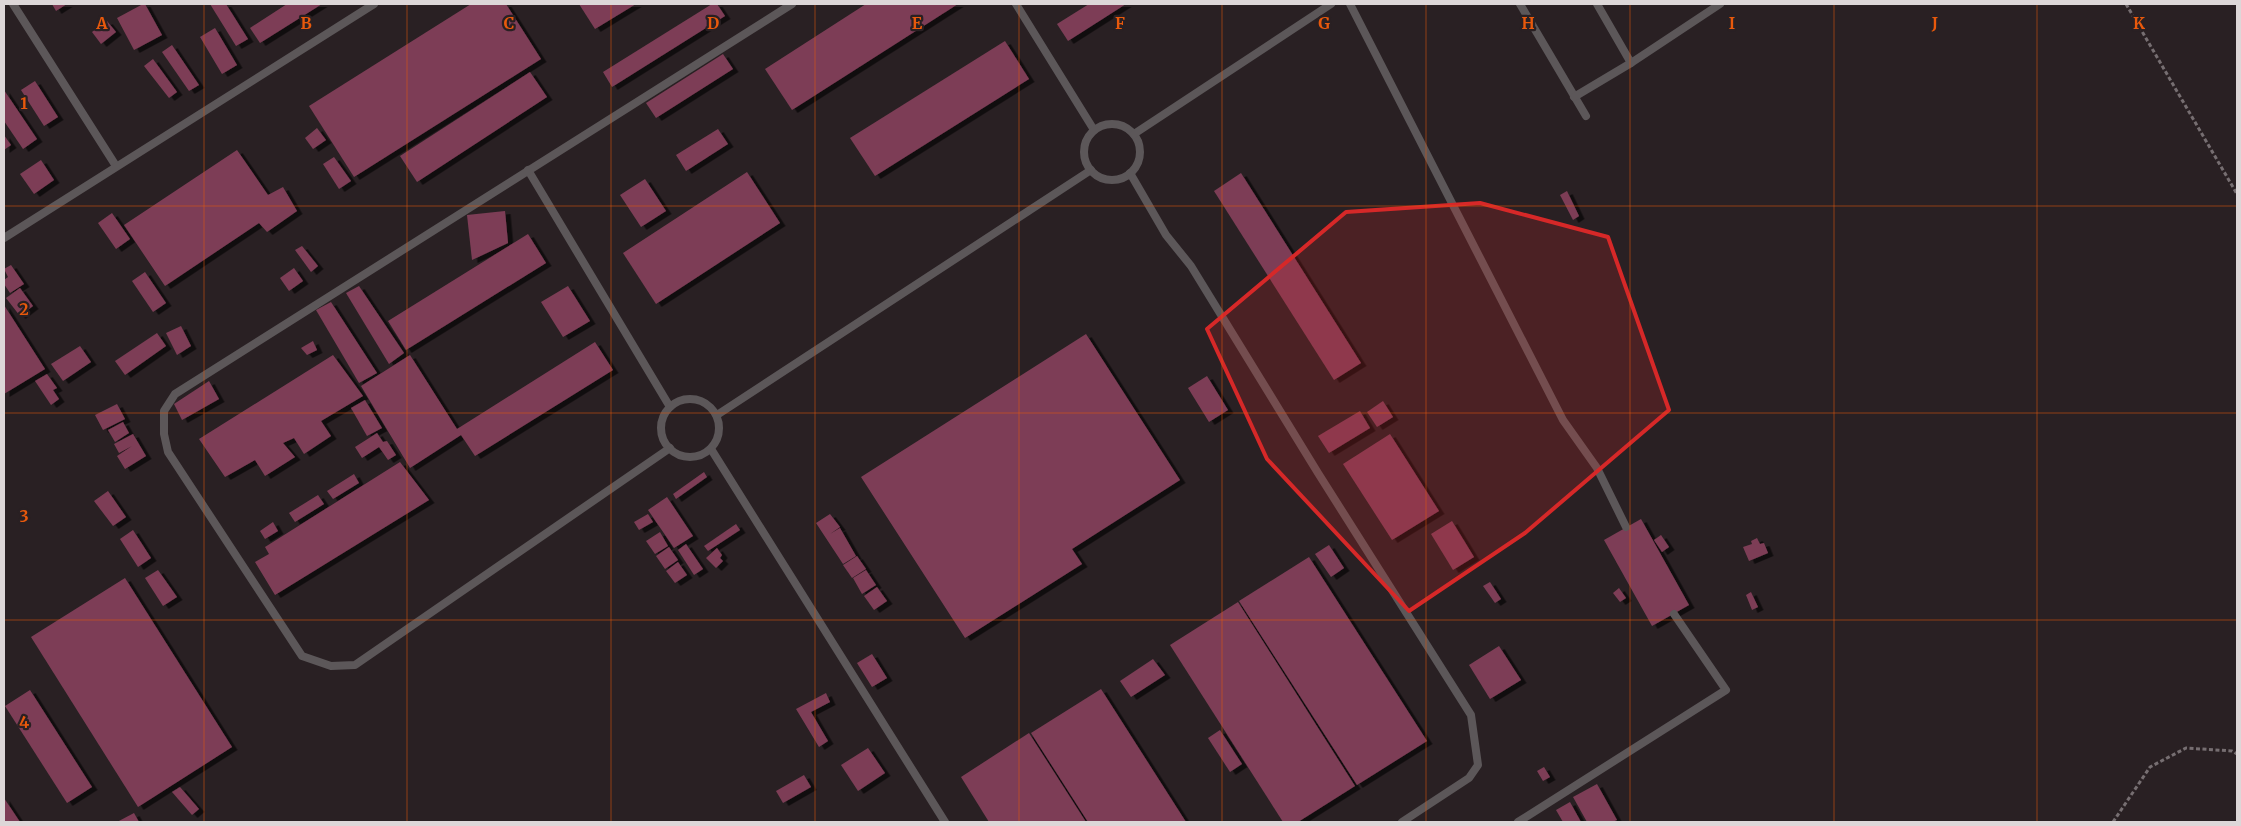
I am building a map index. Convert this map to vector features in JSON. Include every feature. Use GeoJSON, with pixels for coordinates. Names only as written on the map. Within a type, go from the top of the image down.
{"type":"FeatureCollection","features":[{"type":"Feature","properties":{"kind":"lane"},"geometry":{"type":"LineString","coordinates":[[13,4],[116,166]]}},
{"type":"Feature","properties":{"kind":"lane"},"geometry":{"type":"LineString","coordinates":[[4,238],[374,4]]}},
{"type":"Feature","properties":{"kind":"lane"},"geometry":{"type":"LineString","coordinates":[[670,448],[355,665],[331,666],[302,656],[168,452],[164,434],[164,411],[175,394],[792,4]]}},
{"type":"Feature","properties":{"kind":"lane"},"geometry":{"type":"LineString","coordinates":[[1016,4],[1094,130]]}},
{"type":"Feature","properties":{"kind":"lane"},"geometry":{"type":"LineString","coordinates":[[1134,134],[1331,4]]}},
{"type":"Feature","properties":{"kind":"lane"},"geometry":{"type":"LineString","coordinates":[[1350,4],[1563,420],[1597,468],[1626,527]]}},
{"type":"Feature","properties":{"kind":"lane"},"geometry":{"type":"LineString","coordinates":[[1520,4],[1586,116]]}},
{"type":"Feature","properties":{"kind":"lane"},"geometry":{"type":"LineString","coordinates":[[1597,4],[1631,62]]}},
{"type":"Feature","properties":{"kind":"lane"},"geometry":{"type":"LineString","coordinates":[[1574,97],[1720,4]]}},
{"type":"Feature","properties":{"kind":"lane"},"geometry":{"type":"LineString","coordinates":[[1119,124],[1134,134],[1138,141],[1139,159],[1130,173],[1114,180],[1097,175],[1090,170],[1084,153],[1088,137],[1094,130],[1102,126],[1119,124]]}},
{"type":"Feature","properties":{"kind":"lane"},"geometry":{"type":"LineString","coordinates":[[528,170],[670,407]]}},
{"type":"Feature","properties":{"kind":"lane"},"geometry":{"type":"LineString","coordinates":[[717,415],[1090,170]]}},
{"type":"Feature","properties":{"kind":"lane"},"geometry":{"type":"LineString","coordinates":[[1130,173],[1166,235],[1192,266],[1318,473],[1471,715],[1478,765],[1469,778],[1402,822]]}},
{"type":"Feature","properties":{"kind":"lane"},"geometry":{"type":"LineString","coordinates":[[686,399],[704,402],[717,415],[719,434],[711,449],[694,457],[676,454],[664,441],[661,423],[670,407],[686,399]]}},
{"type":"Feature","properties":{"kind":"lane"},"geometry":{"type":"LineString","coordinates":[[711,449],[945,822]]}},
{"type":"Feature","properties":{"kind":"lane"},"geometry":{"type":"LineString","coordinates":[[1518,822],[1726,690],[1674,614]]}},
{"type":"Feature","properties":{"kind":"path"},"geometry":{"type":"LineString","coordinates":[[2126,4],[2237,194]]}},
{"type":"Feature","properties":{"kind":"path"},"geometry":{"type":"LineString","coordinates":[[2113,822],[2150,767],[2186,748],[2237,754]]}},
{"type":"Feature","properties":{"kind":"highlighted area"},"geometry":{"type":"Polygon","coordinates":[[[1480,203],[1608,237],[1669,410],[1525,533],[1409,611],[1267,459],[1207,329],[1346,212],[1480,203]]]}},
{"type":"Feature","properties":{"kind":"building"},"geometry":{"type":"Polygon","coordinates":[[[52,4],[67,4],[56,11],[52,4]]]}},
{"type":"Feature","properties":{"kind":"building"},"geometry":{"type":"Polygon","coordinates":[[[145,4],[162,35],[134,50],[117,18],[145,4]]]}},
{"type":"Feature","properties":{"kind":"building"},"geometry":{"type":"Polygon","coordinates":[[[210,4],[226,4],[248,39],[236,46],[210,4]]]}},
{"type":"Feature","properties":{"kind":"building"},"geometry":{"type":"Polygon","coordinates":[[[287,4],[322,4],[260,43],[250,28],[287,4]]]}},
{"type":"Feature","properties":{"kind":"building"},"geometry":{"type":"Polygon","coordinates":[[[471,4],[506,4],[541,59],[354,177],[309,106],[471,4]]]}},
{"type":"Feature","properties":{"kind":"building"},"geometry":{"type":"Polygon","coordinates":[[[579,4],[636,4],[595,29],[579,4]]]}},
{"type":"Feature","properties":{"kind":"building"},"geometry":{"type":"Polygon","coordinates":[[[712,4],[717,4],[725,16],[612,87],[603,72],[712,4]]]}},
{"type":"Feature","properties":{"kind":"building"},"geometry":{"type":"Polygon","coordinates":[[[866,4],[958,4],[792,110],[765,69],[866,4]]]}},
{"type":"Feature","properties":{"kind":"building"},"geometry":{"type":"Polygon","coordinates":[[[1089,4],[1126,4],[1068,41],[1057,24],[1089,4]]]}},
{"type":"Feature","properties":{"kind":"building"},"geometry":{"type":"Polygon","coordinates":[[[107,21],[116,32],[101,44],[92,32],[107,21]]]}},
{"type":"Feature","properties":{"kind":"building"},"geometry":{"type":"Polygon","coordinates":[[[215,28],[237,65],[222,74],[200,37],[215,28]]]}},
{"type":"Feature","properties":{"kind":"building"},"geometry":{"type":"Polygon","coordinates":[[[1005,41],[1029,79],[875,176],[850,138],[1005,41]]]}},
{"type":"Feature","properties":{"kind":"building"},"geometry":{"type":"Polygon","coordinates":[[[172,45],[199,85],[189,91],[162,52],[172,45]]]}},
{"type":"Feature","properties":{"kind":"building"},"geometry":{"type":"Polygon","coordinates":[[[723,54],[733,69],[656,118],[646,103],[723,54]]]}},
{"type":"Feature","properties":{"kind":"building"},"geometry":{"type":"Polygon","coordinates":[[[153,59],[177,92],[169,98],[144,66],[153,59]]]}},
{"type":"Feature","properties":{"kind":"building"},"geometry":{"type":"Polygon","coordinates":[[[530,72],[547,97],[417,182],[400,156],[530,72]]]}},
{"type":"Feature","properties":{"kind":"building"},"geometry":{"type":"Polygon","coordinates":[[[35,81],[58,117],[44,126],[21,90],[35,81]]]}},
{"type":"Feature","properties":{"kind":"building"},"geometry":{"type":"Polygon","coordinates":[[[4,90],[37,139],[23,149],[4,121],[4,90]]]}},
{"type":"Feature","properties":{"kind":"building"},"geometry":{"type":"Polygon","coordinates":[[[317,128],[326,140],[313,149],[305,138],[317,128]]]}},
{"type":"Feature","properties":{"kind":"building"},"geometry":{"type":"Polygon","coordinates":[[[718,129],[728,144],[686,171],[676,155],[718,129]]]}},
{"type":"Feature","properties":{"kind":"building"},"geometry":{"type":"Polygon","coordinates":[[[4,135],[11,145],[4,150],[4,135]]]}},
{"type":"Feature","properties":{"kind":"building"},"geometry":{"type":"Polygon","coordinates":[[[237,150],[268,195],[283,187],[297,211],[267,232],[259,223],[165,286],[124,225],[237,150]]]}},
{"type":"Feature","properties":{"kind":"building"},"geometry":{"type":"Polygon","coordinates":[[[334,157],[351,181],[339,189],[323,164],[334,157]]]}},
{"type":"Feature","properties":{"kind":"building"},"geometry":{"type":"Polygon","coordinates":[[[41,160],[54,180],[34,194],[20,174],[41,160]]]}},
{"type":"Feature","properties":{"kind":"building"},"geometry":{"type":"Polygon","coordinates":[[[747,172],[780,223],[656,304],[623,253],[747,172]]]}},
{"type":"Feature","properties":{"kind":"building"},"geometry":{"type":"Polygon","coordinates":[[[1241,173],[1361,363],[1334,380],[1214,191],[1241,173]]]}},
{"type":"Feature","properties":{"kind":"building"},"geometry":{"type":"Polygon","coordinates":[[[645,179],[666,211],[641,227],[620,195],[645,179]]]}},
{"type":"Feature","properties":{"kind":"building"},"geometry":{"type":"Polygon","coordinates":[[[1567,191],[1579,216],[1573,220],[1560,195],[1567,191]]]}},
{"type":"Feature","properties":{"kind":"building"},"geometry":{"type":"Polygon","coordinates":[[[505,211],[508,243],[472,260],[467,215],[505,211]]]}},
{"type":"Feature","properties":{"kind":"building"},"geometry":{"type":"Polygon","coordinates":[[[112,213],[130,239],[116,249],[98,223],[112,213]]]}},
{"type":"Feature","properties":{"kind":"building"},"geometry":{"type":"Polygon","coordinates":[[[528,234],[546,263],[406,350],[388,321],[528,234]]]}},
{"type":"Feature","properties":{"kind":"building"},"geometry":{"type":"Polygon","coordinates":[[[302,246],[318,266],[311,272],[295,250],[302,246]]]}},
{"type":"Feature","properties":{"kind":"building"},"geometry":{"type":"Polygon","coordinates":[[[11,265],[24,284],[10,293],[4,284],[4,280],[8,277],[4,269],[11,265]]]}},
{"type":"Feature","properties":{"kind":"building"},"geometry":{"type":"Polygon","coordinates":[[[294,268],[303,281],[289,291],[280,278],[294,268]]]}},
{"type":"Feature","properties":{"kind":"building"},"geometry":{"type":"Polygon","coordinates":[[[145,272],[166,303],[153,312],[132,281],[145,272]]]}},
{"type":"Feature","properties":{"kind":"building"},"geometry":{"type":"Polygon","coordinates":[[[359,286],[404,353],[389,364],[346,293],[359,286]]]}},
{"type":"Feature","properties":{"kind":"building"},"geometry":{"type":"Polygon","coordinates":[[[568,286],[590,321],[563,337],[541,302],[568,286]]]}},
{"type":"Feature","properties":{"kind":"building"},"geometry":{"type":"Polygon","coordinates":[[[20,288],[33,306],[20,316],[6,298],[20,288]]]}},
{"type":"Feature","properties":{"kind":"building"},"geometry":{"type":"Polygon","coordinates":[[[331,302],[377,373],[359,383],[316,310],[331,302]]]}},
{"type":"Feature","properties":{"kind":"building"},"geometry":{"type":"Polygon","coordinates":[[[4,305],[45,369],[4,394],[4,305]]]}},
{"type":"Feature","properties":{"kind":"building"},"geometry":{"type":"Polygon","coordinates":[[[181,326],[191,346],[177,355],[166,333],[181,326]]]}},
{"type":"Feature","properties":{"kind":"building"},"geometry":{"type":"Polygon","coordinates":[[[157,333],[166,346],[125,375],[115,361],[157,333]]]}},
{"type":"Feature","properties":{"kind":"building"},"geometry":{"type":"Polygon","coordinates":[[[1086,334],[1180,480],[1072,549],[1082,564],[965,638],[861,477],[1086,334]]]}},
{"type":"Feature","properties":{"kind":"building"},"geometry":{"type":"Polygon","coordinates":[[[313,341],[317,350],[307,355],[301,348],[313,341]]]}},
{"type":"Feature","properties":{"kind":"building"},"geometry":{"type":"Polygon","coordinates":[[[595,342],[613,370],[475,456],[461,435],[410,468],[361,386],[410,355],[457,429],[595,342]]]}},
{"type":"Feature","properties":{"kind":"building"},"geometry":{"type":"Polygon","coordinates":[[[80,346],[91,362],[63,381],[51,364],[80,346]]]}},
{"type":"Feature","properties":{"kind":"building"},"geometry":{"type":"Polygon","coordinates":[[[333,355],[363,396],[321,421],[331,436],[304,454],[294,438],[283,443],[295,457],[265,476],[255,460],[225,477],[199,439],[333,355]]]}},
{"type":"Feature","properties":{"kind":"building"},"geometry":{"type":"Polygon","coordinates":[[[47,374],[57,388],[53,390],[59,399],[51,405],[35,381],[47,374]]]}},
{"type":"Feature","properties":{"kind":"building"},"geometry":{"type":"Polygon","coordinates":[[[1207,376],[1228,410],[1209,422],[1188,388],[1207,376]]]}},
{"type":"Feature","properties":{"kind":"building"},"geometry":{"type":"Polygon","coordinates":[[[209,381],[219,399],[182,420],[174,404],[209,381]]]}},
{"type":"Feature","properties":{"kind":"building"},"geometry":{"type":"Polygon","coordinates":[[[365,400],[382,428],[367,436],[351,408],[365,400]]]}},
{"type":"Feature","properties":{"kind":"building"},"geometry":{"type":"Polygon","coordinates":[[[1383,401],[1393,417],[1377,427],[1367,412],[1383,401]]]}},
{"type":"Feature","properties":{"kind":"building"},"geometry":{"type":"Polygon","coordinates":[[[117,404],[125,419],[103,430],[95,415],[117,404]]]}},
{"type":"Feature","properties":{"kind":"building"},"geometry":{"type":"Polygon","coordinates":[[[1360,411],[1370,428],[1329,453],[1318,436],[1360,411]]]}},
{"type":"Feature","properties":{"kind":"building"},"geometry":{"type":"Polygon","coordinates":[[[123,422],[129,433],[115,442],[108,430],[123,422]]]}},
{"type":"Feature","properties":{"kind":"building"},"geometry":{"type":"Polygon","coordinates":[[[377,433],[383,442],[387,441],[396,455],[388,460],[379,447],[362,458],[355,447],[377,433]]]}},
{"type":"Feature","properties":{"kind":"building"},"geometry":{"type":"Polygon","coordinates":[[[133,434],[146,456],[125,469],[117,456],[132,446],[119,453],[114,444],[133,434]]]}},
{"type":"Feature","properties":{"kind":"building"},"geometry":{"type":"Polygon","coordinates":[[[1390,434],[1439,511],[1392,540],[1343,464],[1390,434]]]}},
{"type":"Feature","properties":{"kind":"building"},"geometry":{"type":"Polygon","coordinates":[[[400,462],[429,500],[275,595],[255,562],[269,554],[265,547],[400,462]]]}},
{"type":"Feature","properties":{"kind":"building"},"geometry":{"type":"Polygon","coordinates":[[[704,472],[707,477],[676,499],[673,494],[704,472]]]}},
{"type":"Feature","properties":{"kind":"building"},"geometry":{"type":"Polygon","coordinates":[[[354,474],[359,483],[333,499],[327,491],[354,474]]]}},
{"type":"Feature","properties":{"kind":"building"},"geometry":{"type":"Polygon","coordinates":[[[108,491],[126,517],[113,526],[94,501],[108,491]]]}},
{"type":"Feature","properties":{"kind":"building"},"geometry":{"type":"Polygon","coordinates":[[[318,495],[324,504],[295,522],[289,513],[318,495]]]}},
{"type":"Feature","properties":{"kind":"building"},"geometry":{"type":"Polygon","coordinates":[[[667,497],[693,536],[674,548],[648,510],[667,497]]]}},
{"type":"Feature","properties":{"kind":"building"},"geometry":{"type":"Polygon","coordinates":[[[648,514],[653,522],[639,530],[634,522],[648,514]]]}},
{"type":"Feature","properties":{"kind":"building"},"geometry":{"type":"Polygon","coordinates":[[[830,514],[840,527],[830,534],[840,528],[856,556],[843,564],[816,523],[830,514]]]}},
{"type":"Feature","properties":{"kind":"building"},"geometry":{"type":"Polygon","coordinates":[[[1641,519],[1689,605],[1652,626],[1604,540],[1641,519]]]}},
{"type":"Feature","properties":{"kind":"building"},"geometry":{"type":"Polygon","coordinates":[[[1452,521],[1474,557],[1453,570],[1431,534],[1452,521]]]}},
{"type":"Feature","properties":{"kind":"building"},"geometry":{"type":"Polygon","coordinates":[[[273,522],[278,531],[265,539],[260,531],[273,522]]]}},
{"type":"Feature","properties":{"kind":"building"},"geometry":{"type":"Polygon","coordinates":[[[736,524],[740,530],[708,551],[704,546],[736,524]]]}},
{"type":"Feature","properties":{"kind":"building"},"geometry":{"type":"Polygon","coordinates":[[[133,530],[151,558],[138,567],[120,539],[133,530]]]}},
{"type":"Feature","properties":{"kind":"building"},"geometry":{"type":"Polygon","coordinates":[[[660,532],[668,546],[655,554],[646,541],[660,532]]]}},
{"type":"Feature","properties":{"kind":"building"},"geometry":{"type":"Polygon","coordinates":[[[1661,535],[1669,547],[1662,552],[1654,540],[1661,535]]]}},
{"type":"Feature","properties":{"kind":"building"},"geometry":{"type":"Polygon","coordinates":[[[1757,538],[1760,544],[1764,543],[1768,553],[1749,561],[1743,547],[1752,544],[1751,541],[1757,538]]]}},
{"type":"Feature","properties":{"kind":"building"},"geometry":{"type":"Polygon","coordinates":[[[686,544],[703,569],[694,575],[678,550],[686,544]]]}},
{"type":"Feature","properties":{"kind":"building"},"geometry":{"type":"Polygon","coordinates":[[[1329,545],[1344,568],[1331,577],[1315,554],[1329,545]]]}},
{"type":"Feature","properties":{"kind":"building"},"geometry":{"type":"Polygon","coordinates":[[[669,547],[678,560],[665,569],[656,556],[669,547]]]}},
{"type":"Feature","properties":{"kind":"building"},"geometry":{"type":"Polygon","coordinates":[[[717,548],[722,555],[720,558],[723,561],[716,568],[706,558],[717,548]]]}},
{"type":"Feature","properties":{"kind":"building"},"geometry":{"type":"Polygon","coordinates":[[[857,556],[866,569],[852,578],[843,565],[857,556]]]}},
{"type":"Feature","properties":{"kind":"building"},"geometry":{"type":"Polygon","coordinates":[[[1309,557],[1427,741],[1357,785],[1239,601],[1309,557]]]}},
{"type":"Feature","properties":{"kind":"building"},"geometry":{"type":"Polygon","coordinates":[[[678,562],[687,575],[675,583],[666,571],[678,562]]]}},
{"type":"Feature","properties":{"kind":"building"},"geometry":{"type":"Polygon","coordinates":[[[158,570],[177,597],[163,606],[145,578],[158,570]]]}},
{"type":"Feature","properties":{"kind":"building"},"geometry":{"type":"Polygon","coordinates":[[[866,570],[876,585],[862,594],[853,578],[866,570]]]}},
{"type":"Feature","properties":{"kind":"building"},"geometry":{"type":"Polygon","coordinates":[[[125,578],[232,747],[138,807],[31,637],[125,578]]]}},
{"type":"Feature","properties":{"kind":"building"},"geometry":{"type":"Polygon","coordinates":[[[1490,582],[1501,599],[1495,603],[1483,586],[1490,582]]]}},
{"type":"Feature","properties":{"kind":"building"},"geometry":{"type":"Polygon","coordinates":[[[877,587],[887,601],[874,610],[864,596],[877,587]]]}},
{"type":"Feature","properties":{"kind":"building"},"geometry":{"type":"Polygon","coordinates":[[[1619,588],[1626,598],[1620,602],[1613,593],[1619,588]]]}},
{"type":"Feature","properties":{"kind":"building"},"geometry":{"type":"Polygon","coordinates":[[[1751,592],[1758,607],[1752,610],[1746,595],[1751,592]]]}},
{"type":"Feature","properties":{"kind":"building"},"geometry":{"type":"Polygon","coordinates":[[[1238,602],[1355,786],[1298,822],[1283,822],[1170,645],[1238,602]]]}},
{"type":"Feature","properties":{"kind":"building"},"geometry":{"type":"Polygon","coordinates":[[[1499,646],[1521,680],[1490,699],[1469,665],[1499,646]]]}},
{"type":"Feature","properties":{"kind":"building"},"geometry":{"type":"Polygon","coordinates":[[[872,654],[887,678],[872,687],[857,663],[872,654]]]}},
{"type":"Feature","properties":{"kind":"building"},"geometry":{"type":"Polygon","coordinates":[[[1153,659],[1165,675],[1131,697],[1120,681],[1153,659]]]}},
{"type":"Feature","properties":{"kind":"building"},"geometry":{"type":"Polygon","coordinates":[[[1101,689],[1186,822],[1088,822],[1031,733],[1101,689]]]}},
{"type":"Feature","properties":{"kind":"building"},"geometry":{"type":"Polygon","coordinates":[[[30,690],[92,787],[67,803],[5,706],[30,690]]]}},
{"type":"Feature","properties":{"kind":"building"},"geometry":{"type":"Polygon","coordinates":[[[826,693],[830,702],[811,712],[828,741],[819,747],[796,709],[826,693]]]}},
{"type":"Feature","properties":{"kind":"building"},"geometry":{"type":"Polygon","coordinates":[[[1220,730],[1242,764],[1230,772],[1208,738],[1220,730]]]}},
{"type":"Feature","properties":{"kind":"building"},"geometry":{"type":"Polygon","coordinates":[[[1029,733],[1086,822],[989,822],[961,777],[1029,733]]]}},
{"type":"Feature","properties":{"kind":"building"},"geometry":{"type":"Polygon","coordinates":[[[868,748],[885,773],[858,791],[841,765],[868,748]]]}},
{"type":"Feature","properties":{"kind":"building"},"geometry":{"type":"Polygon","coordinates":[[[1544,767],[1550,777],[1543,781],[1537,771],[1544,767]]]}},
{"type":"Feature","properties":{"kind":"building"},"geometry":{"type":"Polygon","coordinates":[[[804,775],[811,787],[783,803],[776,791],[804,775]]]}},
{"type":"Feature","properties":{"kind":"building"},"geometry":{"type":"Polygon","coordinates":[[[1597,784],[1617,820],[1612,822],[1587,822],[1573,797],[1597,784]]]}},
{"type":"Feature","properties":{"kind":"building"},"geometry":{"type":"Polygon","coordinates":[[[180,787],[199,809],[192,815],[172,792],[180,787]]]}},
{"type":"Feature","properties":{"kind":"building"},"geometry":{"type":"Polygon","coordinates":[[[4,798],[20,822],[4,822],[4,798]]]}},
{"type":"Feature","properties":{"kind":"building"},"geometry":{"type":"Polygon","coordinates":[[[1570,802],[1581,822],[1563,822],[1556,810],[1570,802]]]}},
{"type":"Feature","properties":{"kind":"building"},"geometry":{"type":"Polygon","coordinates":[[[134,813],[139,822],[117,822],[134,813]]]}}]}
